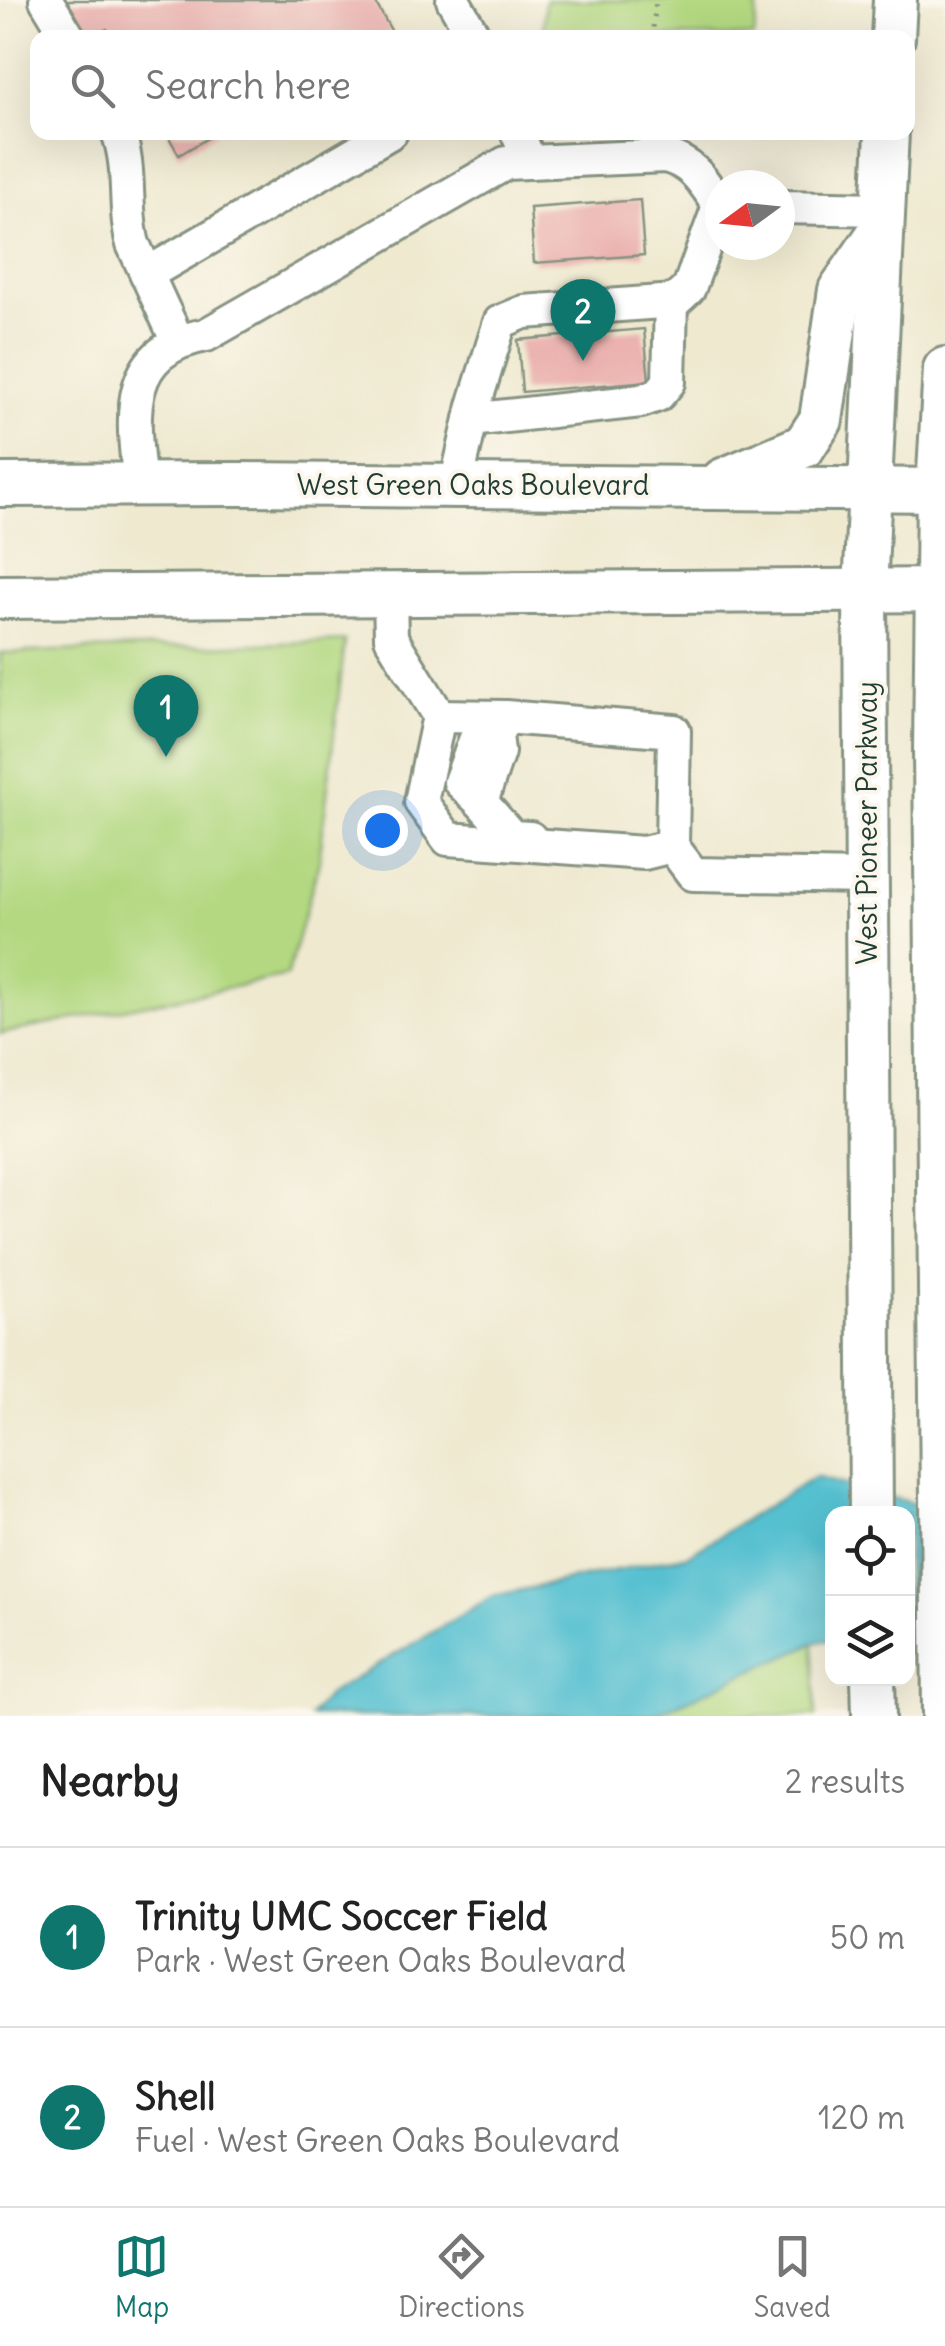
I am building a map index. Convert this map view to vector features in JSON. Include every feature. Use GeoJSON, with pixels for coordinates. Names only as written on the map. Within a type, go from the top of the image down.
{"type":"FeatureCollection","features":[{"type":"Feature","properties":{"kind":"main road"},"geometry":{"type":"LineString","coordinates":[[893,30],[895,0]]}},
{"type":"Feature","properties":{"kind":"main road","name":"West Pioneer Parkway"},"geometry":{"type":"LineString","coordinates":[[871,1506],[865,591],[887,140]]}},
{"type":"Feature","properties":{"kind":"main road"},"geometry":{"type":"LineString","coordinates":[[704,487],[804,446],[821,420],[840,290],[883,219]]}},
{"type":"Feature","properties":{"kind":"main road"},"geometry":{"type":"LineString","coordinates":[[944,1716],[940,740],[945,370]]}},
{"type":"Feature","properties":{"kind":"main road","name":"West Green Oaks Boulevard"},"geometry":{"type":"LineString","coordinates":[[0,485],[941,490]]}},
{"type":"Feature","properties":{"kind":"main road"},"geometry":{"type":"LineString","coordinates":[[0,597],[941,590]]}},
{"type":"Feature","properties":{"kind":"main road"},"geometry":{"type":"LineString","coordinates":[[873,1686],[874,1716]]}},
{"type":"Feature","properties":{"kind":"lane"},"geometry":{"type":"LineString","coordinates":[[46,0],[64,30]]}},
{"type":"Feature","properties":{"kind":"lane"},"geometry":{"type":"LineString","coordinates":[[452,0],[470,30]]}},
{"type":"Feature","properties":{"kind":"lane"},"geometry":{"type":"LineString","coordinates":[[121,140],[130,202],[128,227],[178,342]]}},
{"type":"Feature","properties":{"kind":"lane"},"geometry":{"type":"LineString","coordinates":[[147,274],[377,140]]}},
{"type":"Feature","properties":{"kind":"lane"},"geometry":{"type":"LineString","coordinates":[[140,484],[134,410],[153,358],[178,342],[206,335],[506,163],[524,147],[664,156],[682,160],[705,182]]}},
{"type":"Feature","properties":{"kind":"lane"},"geometry":{"type":"LineString","coordinates":[[795,209],[883,219]]}},
{"type":"Feature","properties":{"kind":"lane"},"geometry":{"type":"LineString","coordinates":[[456,485],[500,322],[524,312],[671,301],[690,288],[705,247]]}},
{"type":"Feature","properties":{"kind":"lane"},"geometry":{"type":"LineString","coordinates":[[471,420],[641,401],[658,394],[669,382],[671,301]]}},
{"type":"Feature","properties":{"kind":"lane"},"geometry":{"type":"LineString","coordinates":[[390,594],[391,638],[439,716],[422,802],[448,839],[658,849]]}},
{"type":"Feature","properties":{"kind":"lane"},"geometry":{"type":"LineString","coordinates":[[439,716],[500,726],[674,731],[658,849]]}},
{"type":"Feature","properties":{"kind":"lane"},"geometry":{"type":"LineString","coordinates":[[500,726],[498,752],[481,802],[512,837],[622,840],[658,849],[694,874],[867,876]]}},
{"type":"Feature","properties":{"kind":"path"},"geometry":{"type":"LineString","coordinates":[[653,30],[656,0]]}},
{"type":"Feature","properties":{"kind":"green space"},"geometry":{"type":"Polygon","coordinates":[[[545,0],[758,0],[755,30],[543,30],[545,0]]]}},
{"type":"Feature","properties":{"kind":"green space"},"geometry":{"type":"Polygon","coordinates":[[[345,641],[319,862],[287,976],[0,1034],[0,653],[345,641]]]}},
{"type":"Feature","properties":{"kind":"green space"},"geometry":{"type":"Polygon","coordinates":[[[814,1643],[816,1716],[650,1716],[814,1643]]]}},
{"type":"Feature","properties":{"kind":"water"},"geometry":{"type":"Polygon","coordinates":[[[815,1477],[945,1512],[945,1619],[915,1625],[915,1506],[825,1506],[825,1641],[650,1716],[310,1716],[329,1694],[493,1596],[688,1555],[815,1477]]]}},
{"type":"Feature","properties":{"kind":"building"},"geometry":{"type":"Polygon","coordinates":[[[64,0],[374,0],[391,30],[107,29],[81,30],[64,0]]]}},
{"type":"Feature","properties":{"kind":"building"},"geometry":{"type":"Polygon","coordinates":[[[171,140],[204,140],[179,155],[171,140]]]}},
{"type":"Feature","properties":{"kind":"building"},"geometry":{"type":"Polygon","coordinates":[[[640,200],[644,255],[534,263],[530,208],[640,200]]]}},
{"type":"Feature","properties":{"kind":"building"},"geometry":{"type":"Polygon","coordinates":[[[644,329],[649,381],[522,392],[518,340],[644,329]]]}},
{"type":"Feature","properties":{"kind":"place","name":"Shell"},"geometry":{"type":"Point","coordinates":[583,361]}},
{"type":"Feature","properties":{"kind":"place","name":"Trinity UMC Soccer Field"},"geometry":{"type":"Point","coordinates":[166,757]}}]}
